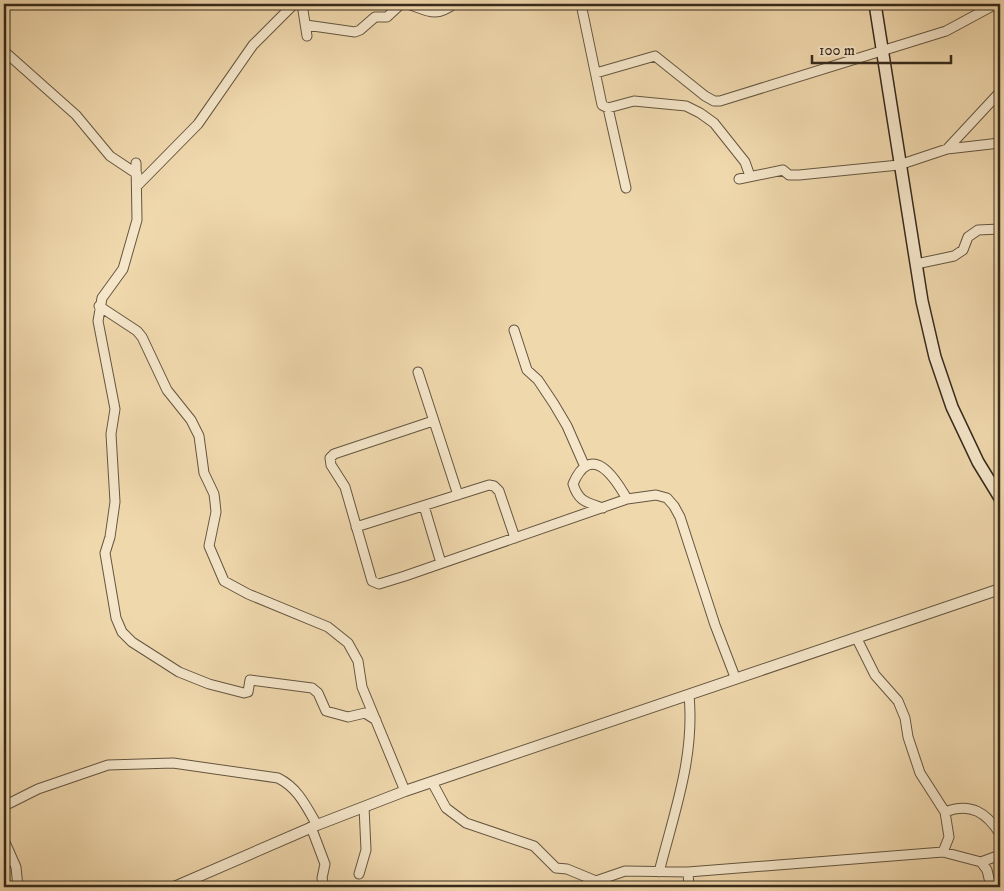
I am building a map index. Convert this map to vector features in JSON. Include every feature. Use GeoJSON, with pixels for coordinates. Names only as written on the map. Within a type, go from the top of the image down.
{"type":"FeatureCollection","features":[{"type":"Feature","properties":{"kind":"main road"},"geometry":{"type":"LineString","coordinates":[[875,4],[899,165],[916,264],[935,357],[952,408],[978,462],[1000,498]]}},
{"type":"Feature","properties":{"kind":"street"},"geometry":{"type":"LineString","coordinates":[[137,186],[198,124],[253,45],[294,4]]}},
{"type":"Feature","properties":{"kind":"street"},"geometry":{"type":"LineString","coordinates":[[302,4],[307,36]]}},
{"type":"Feature","properties":{"kind":"street"},"geometry":{"type":"LineString","coordinates":[[306,25],[355,32],[375,17],[387,17],[401,4]]}},
{"type":"Feature","properties":{"kind":"street"},"geometry":{"type":"LineString","coordinates":[[408,4],[437,14],[444,12],[454,4]]}},
{"type":"Feature","properties":{"kind":"street"},"geometry":{"type":"LineString","coordinates":[[581,4],[602,105],[608,108],[634,101],[686,106],[714,122],[738,153],[750,176]]}},
{"type":"Feature","properties":{"kind":"street"},"geometry":{"type":"LineString","coordinates":[[596,73],[655,56],[710,99],[720,100],[946,31],[996,4]]}},
{"type":"Feature","properties":{"kind":"street"},"geometry":{"type":"LineString","coordinates":[[4,51],[76,116],[110,156],[137,174]]}},
{"type":"Feature","properties":{"kind":"street"},"geometry":{"type":"LineString","coordinates":[[947,149],[1000,92]]}},
{"type":"Feature","properties":{"kind":"street"},"geometry":{"type":"LineString","coordinates":[[700,113],[710,99]]}},
{"type":"Feature","properties":{"kind":"street"},"geometry":{"type":"LineString","coordinates":[[608,108],[626,188]]}},
{"type":"Feature","properties":{"kind":"street"},"geometry":{"type":"LineString","coordinates":[[739,179],[783,170],[789,175],[799,175],[899,165],[947,149],[1000,143]]}},
{"type":"Feature","properties":{"kind":"street"},"geometry":{"type":"LineString","coordinates":[[136,163],[137,220],[123,269],[102,298],[99,306],[98,321],[115,409],[111,442],[115,502],[110,537],[105,553],[116,618],[122,632],[132,642],[179,672],[209,684],[244,693],[248,692],[250,680],[312,688],[318,693],[326,711],[348,717],[365,713],[376,720]]}},
{"type":"Feature","properties":{"kind":"street"},"geometry":{"type":"LineString","coordinates":[[916,264],[954,256],[962,250],[968,237],[978,230],[1000,230]]}},
{"type":"Feature","properties":{"kind":"street"},"geometry":{"type":"LineString","coordinates":[[99,306],[137,331],[142,337],[167,390],[196,429],[204,473],[214,494],[215,502],[216,512],[209,546],[224,581],[248,594],[328,627],[348,643],[358,661],[362,687],[405,791]]}},
{"type":"Feature","properties":{"kind":"street"},"geometry":{"type":"LineString","coordinates":[[514,330],[527,370],[538,380],[567,426],[585,467]]}},
{"type":"Feature","properties":{"kind":"street"},"geometry":{"type":"LineString","coordinates":[[418,372],[458,495]]}},
{"type":"Feature","properties":{"kind":"street"},"geometry":{"type":"LineString","coordinates":[[433,421],[334,454],[330,458],[331,465],[345,487],[372,581],[379,584],[627,499],[656,495],[667,498],[680,517],[715,625],[735,677]]}},
{"type":"Feature","properties":{"kind":"street"},"geometry":{"type":"LineString","coordinates":[[603,508],[580,499],[576,495],[572,484],[577,474],[585,467],[604,466],[611,472],[627,499]]}},
{"type":"Feature","properties":{"kind":"street"},"geometry":{"type":"LineString","coordinates":[[356,526],[489,485],[494,486],[499,491],[515,538]]}},
{"type":"Feature","properties":{"kind":"street"},"geometry":{"type":"LineString","coordinates":[[424,506],[441,563]]}},
{"type":"Feature","properties":{"kind":"street"},"geometry":{"type":"LineString","coordinates":[[174,887],[314,826],[405,791],[689,695],[735,677],[857,639],[1000,589]]}},
{"type":"Feature","properties":{"kind":"street"},"geometry":{"type":"LineString","coordinates":[[857,639],[874,675],[898,701],[905,718],[908,737],[920,773],[945,812],[949,837],[943,852]]}},
{"type":"Feature","properties":{"kind":"street"},"geometry":{"type":"LineString","coordinates":[[659,872],[688,760],[691,716],[689,695]]}},
{"type":"Feature","properties":{"kind":"street"},"geometry":{"type":"LineString","coordinates":[[4,806],[38,788],[108,765],[173,763],[278,778],[288,783],[297,792],[314,826],[325,864],[322,878],[324,887]]}},
{"type":"Feature","properties":{"kind":"street"},"geometry":{"type":"LineString","coordinates":[[432,782],[446,808],[466,822],[534,846],[556,868],[567,869],[595,884],[625,871],[688,872],[943,852],[982,862],[1000,855]]}},
{"type":"Feature","properties":{"kind":"street"},"geometry":{"type":"LineString","coordinates":[[359,874],[366,850],[364,807]]}},
{"type":"Feature","properties":{"kind":"street"},"geometry":{"type":"LineString","coordinates":[[945,812],[957,808],[969,808],[993,822],[1000,834]]}},
{"type":"Feature","properties":{"kind":"street"},"geometry":{"type":"LineString","coordinates":[[4,840],[16,867],[18,887]]}},
{"type":"Feature","properties":{"kind":"street"},"geometry":{"type":"LineString","coordinates":[[982,862],[987,870],[991,887]]}},
{"type":"Feature","properties":{"kind":"street"},"geometry":{"type":"LineString","coordinates":[[688,872],[689,887]]}}]}
